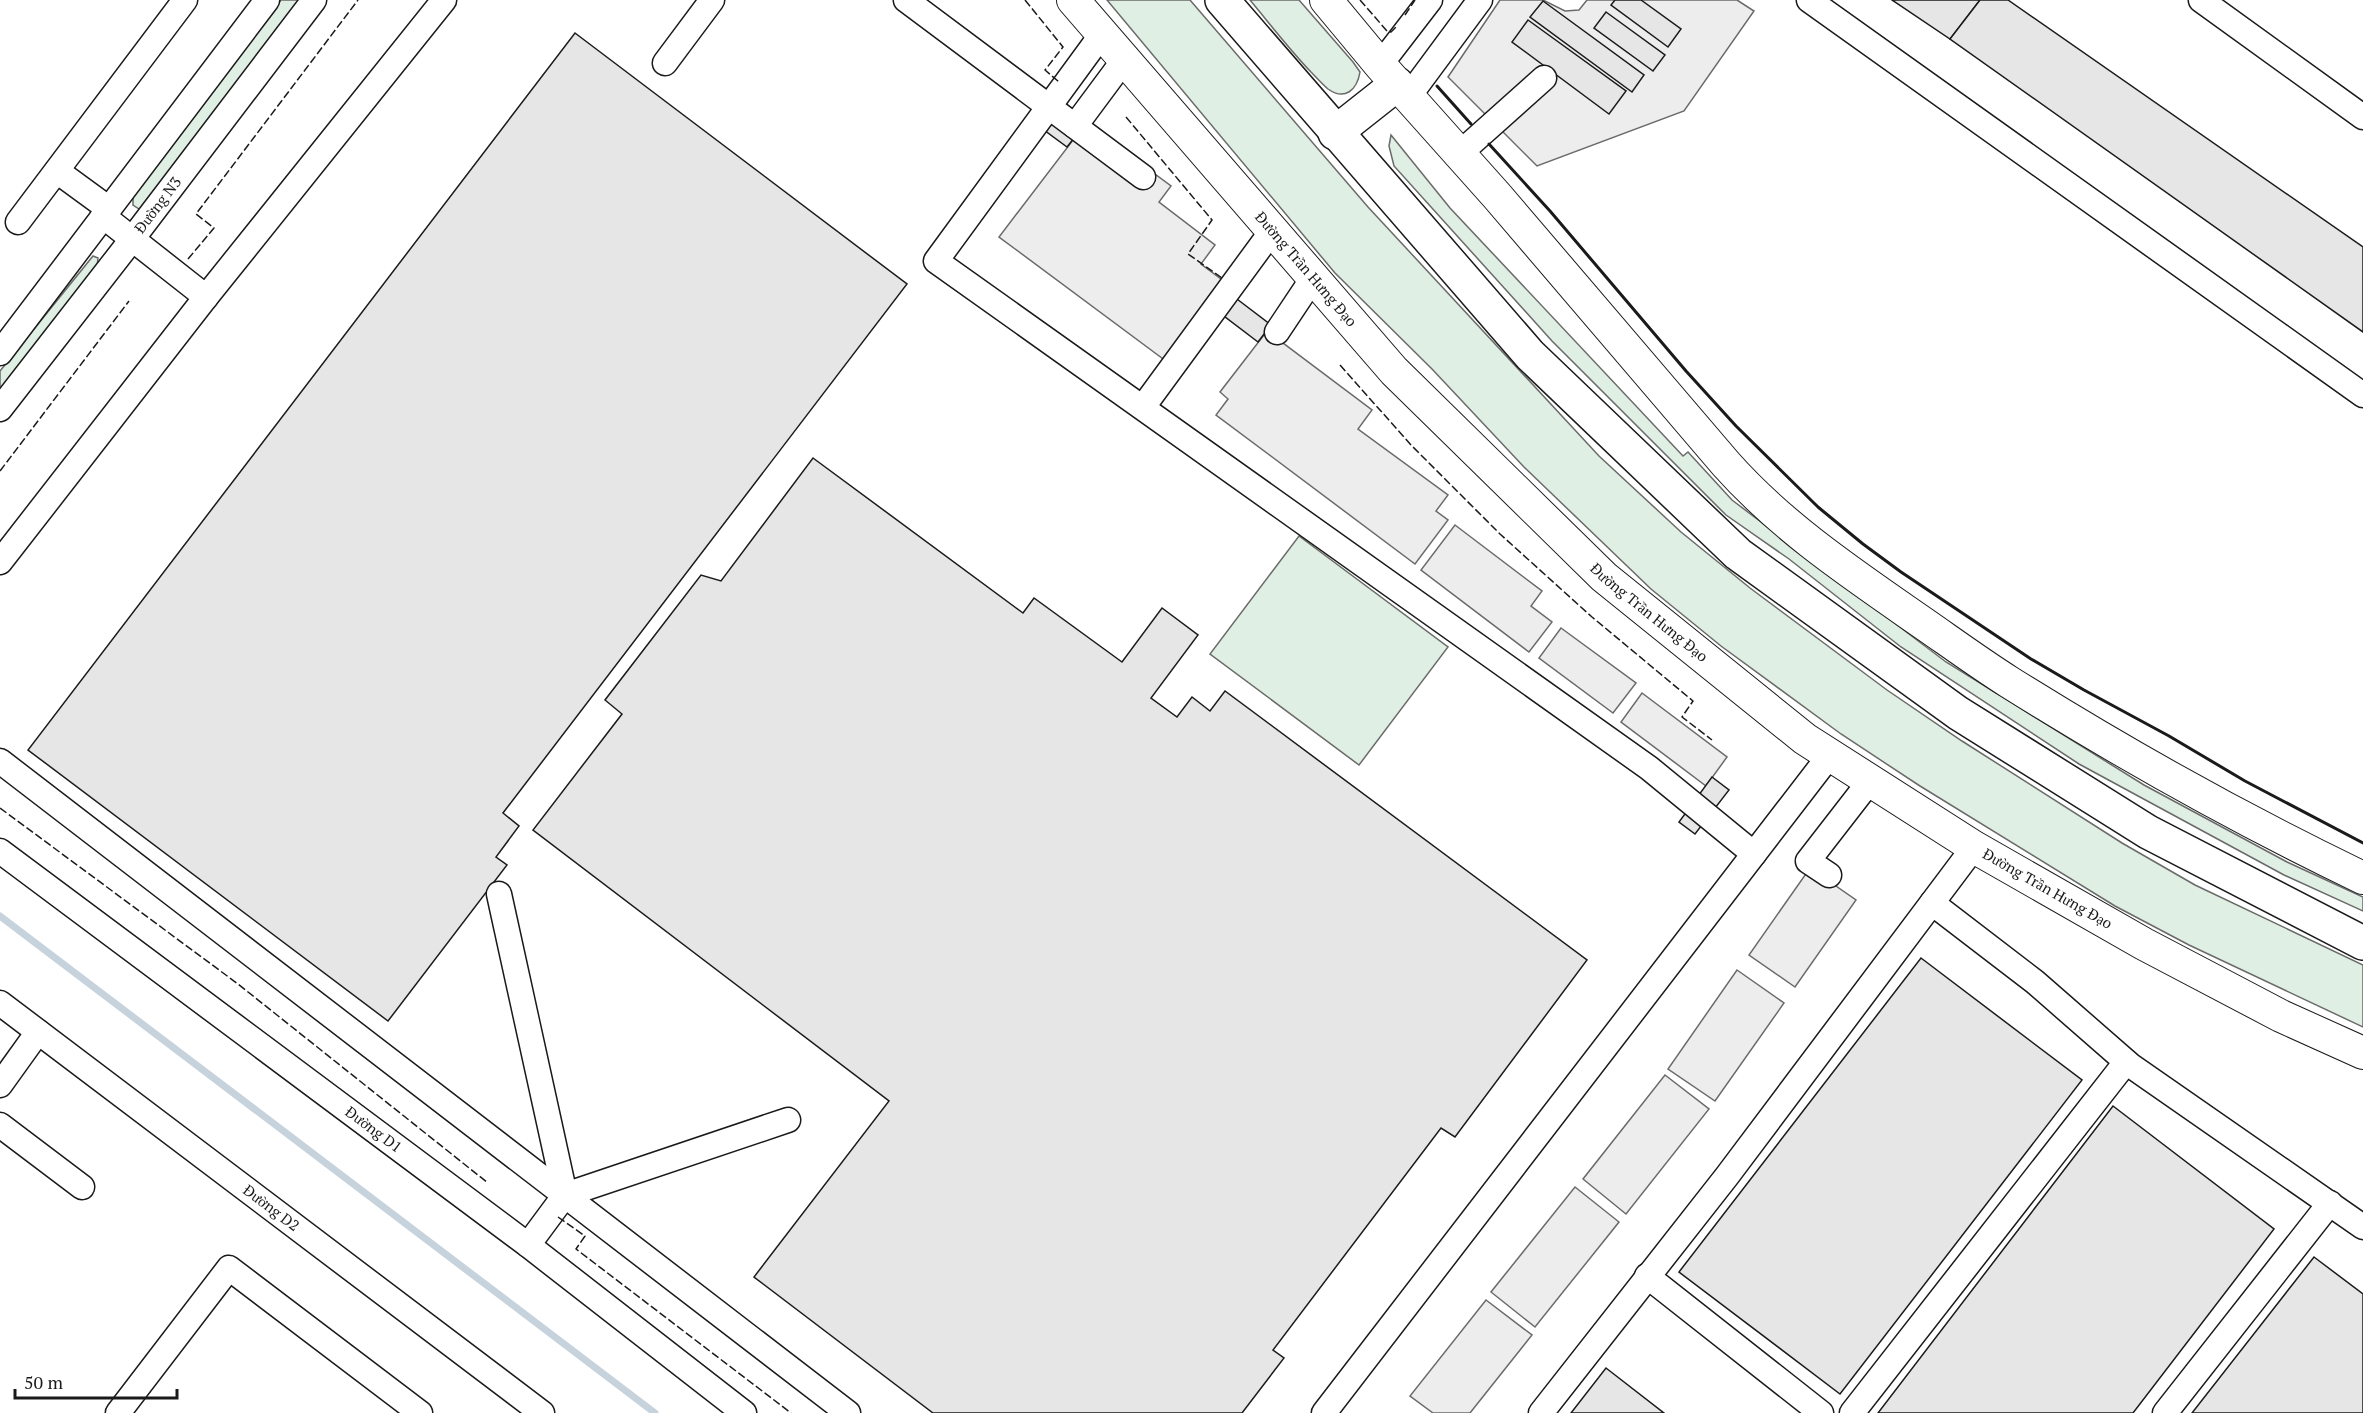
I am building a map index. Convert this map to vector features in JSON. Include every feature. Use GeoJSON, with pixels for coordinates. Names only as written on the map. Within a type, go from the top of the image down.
{"type":"FeatureCollection","features":[{"type":"Feature","properties":{"kind":"highway"},"geometry":{"type":"LineString","coordinates":[[1222,0],[1335,133],[1530,355],[1738,554],[1958,713],[2148,832],[2363,944]]}},
{"type":"Feature","properties":{"kind":"highway"},"geometry":{"type":"LineString","coordinates":[[1335,133],[1395,82]]}},
{"type":"Feature","properties":{"kind":"main road","name":"Đường Trần Hưng Đạo"},"geometry":{"type":"LineString","coordinates":[[1073,0],[1394,371],[1604,577],[1805,739],[1974,847],[2144,944],[2281,1016],[2363,1053]]}},
{"type":"Feature","properties":{"kind":"main road"},"geometry":{"type":"LineString","coordinates":[[1326,0],[1726,464],[1753,494],[1785,523],[1846,570],[2008,682],[2220,806],[2363,878]]}},
{"type":"Feature","properties":{"kind":"street"},"geometry":{"type":"LineString","coordinates":[[18,222],[185,0]]}},
{"type":"Feature","properties":{"kind":"street"},"geometry":{"type":"LineString","coordinates":[[0,353],[267,0]]}},
{"type":"Feature","properties":{"kind":"street","name":"Đường N3"},"geometry":{"type":"LineString","coordinates":[[0,408],[134,238],[314,0]]}},
{"type":"Feature","properties":{"kind":"street"},"geometry":{"type":"LineString","coordinates":[[0,562],[206,297],[444,0]]}},
{"type":"Feature","properties":{"kind":"street"},"geometry":{"type":"LineString","coordinates":[[665,63],[712,0]]}},
{"type":"Feature","properties":{"kind":"street"},"geometry":{"type":"LineString","coordinates":[[906,0],[1143,177]]}},
{"type":"Feature","properties":{"kind":"street"},"geometry":{"type":"LineString","coordinates":[[1395,82],[1430,0]]}},
{"type":"Feature","properties":{"kind":"street"},"geometry":{"type":"LineString","coordinates":[[1395,82],[1480,0]]}},
{"type":"Feature","properties":{"kind":"street"},"geometry":{"type":"LineString","coordinates":[[1809,0],[2363,395]]}},
{"type":"Feature","properties":{"kind":"street"},"geometry":{"type":"LineString","coordinates":[[2201,0],[2363,117]]}},
{"type":"Feature","properties":{"kind":"street"},"geometry":{"type":"LineString","coordinates":[[1102,34],[936,261],[1648,768],[1754,854]]}},
{"type":"Feature","properties":{"kind":"street"},"geometry":{"type":"LineString","coordinates":[[1075,126],[1124,60]]}},
{"type":"Feature","properties":{"kind":"street"},"geometry":{"type":"LineString","coordinates":[[1459,154],[1544,78]]}},
{"type":"Feature","properties":{"kind":"street"},"geometry":{"type":"LineString","coordinates":[[57,171],[206,297]]}},
{"type":"Feature","properties":{"kind":"street"},"geometry":{"type":"LineString","coordinates":[[1143,407],[1272,231]]}},
{"type":"Feature","properties":{"kind":"street"},"geometry":{"type":"LineString","coordinates":[[1277,332],[1313,278]]}},
{"type":"Feature","properties":{"kind":"street"},"geometry":{"type":"LineString","coordinates":[[1324,1413],[1830,755]]}},
{"type":"Feature","properties":{"kind":"street"},"geometry":{"type":"LineString","coordinates":[[0,761],[848,1413]]}},
{"type":"Feature","properties":{"kind":"street"},"geometry":{"type":"LineString","coordinates":[[1829,875],[1808,861],[1870,781]]}},
{"type":"Feature","properties":{"kind":"street"},"geometry":{"type":"LineString","coordinates":[[1541,1413],[1727,1176],[1974,847]]}},
{"type":"Feature","properties":{"kind":"street","name":"Đường D1"},"geometry":{"type":"LineString","coordinates":[[0,851],[528,1245],[744,1413]]}},
{"type":"Feature","properties":{"kind":"street"},"geometry":{"type":"LineString","coordinates":[[498,894],[565,1195]]}},
{"type":"Feature","properties":{"kind":"street"},"geometry":{"type":"LineString","coordinates":[[1932,903],[2035,982],[2126,1062],[2363,1227]]}},
{"type":"Feature","properties":{"kind":"street","name":"Đường D2"},"geometry":{"type":"LineString","coordinates":[[0,1003],[531,1410]]}},
{"type":"Feature","properties":{"kind":"street"},"geometry":{"type":"LineString","coordinates":[[0,1085],[38,1032]]}},
{"type":"Feature","properties":{"kind":"street"},"geometry":{"type":"LineString","coordinates":[[1852,1413],[2126,1062]]}},
{"type":"Feature","properties":{"kind":"street"},"geometry":{"type":"LineString","coordinates":[[528,1245],[565,1195],[788,1120]]}},
{"type":"Feature","properties":{"kind":"street"},"geometry":{"type":"LineString","coordinates":[[0,1125],[82,1187]]}},
{"type":"Feature","properties":{"kind":"street"},"geometry":{"type":"LineString","coordinates":[[2165,1413],[2330,1203]]}},
{"type":"Feature","properties":{"kind":"street"},"geometry":{"type":"LineString","coordinates":[[118,1413],[229,1268],[420,1413]]}},
{"type":"Feature","properties":{"kind":"street"},"geometry":{"type":"LineString","coordinates":[[1647,1276],[1821,1413]]}},
{"type":"Feature","properties":{"kind":"green space"},"geometry":{"type":"Polygon","coordinates":[[[281,0],[300,0],[142,208],[139,209],[133,205],[133,197],[141,185],[281,0]]]}},
{"type":"Feature","properties":{"kind":"green space"},"geometry":{"type":"Polygon","coordinates":[[[1107,0],[1190,0],[1368,207],[1599,456],[1681,532],[1750,588],[1887,690],[1962,741],[2122,843],[2195,885],[2363,965],[2363,1027],[2189,945],[2115,906],[1920,786],[1841,734],[1721,646],[1651,589],[1524,467],[1432,369],[1335,273],[1107,0]]]}},
{"type":"Feature","properties":{"kind":"green space"},"geometry":{"type":"Polygon","coordinates":[[[1250,0],[1299,0],[1360,72],[1353,88],[1345,94],[1328,89],[1250,0]]]}},
{"type":"Feature","properties":{"kind":"green space"},"geometry":{"type":"Polygon","coordinates":[[[1391,135],[1450,208],[1683,456],[1688,452],[1732,500],[1946,662],[2144,785],[2287,862],[2363,897],[2363,911],[2284,875],[2079,764],[1901,647],[1789,559],[1726,515],[1552,341],[1394,166],[1389,146],[1391,135]]]}},
{"type":"Feature","properties":{"kind":"green space"},"geometry":{"type":"Polygon","coordinates":[[[93,256],[98,258],[97,267],[0,394],[0,371],[93,256]]]}},
{"type":"Feature","properties":{"kind":"green space"},"geometry":{"type":"Polygon","coordinates":[[[1299,536],[1448,647],[1359,765],[1210,654],[1299,536]]]}},
{"type":"Feature","properties":{"kind":"shaded area"},"geometry":{"type":"Polygon","coordinates":[[[1500,0],[1543,0],[1565,11],[1579,10],[1587,0],[1737,0],[1754,11],[1684,111],[1537,166],[1448,77],[1500,0]]]}},
{"type":"Feature","properties":{"kind":"shaded area"},"geometry":{"type":"Polygon","coordinates":[[[1086,123],[1171,186],[1159,202],[1215,245],[1201,264],[1237,291],[1178,370],[999,237],[1086,123]]]}},
{"type":"Feature","properties":{"kind":"shaded area"},"geometry":{"type":"Polygon","coordinates":[[[1267,331],[1372,410],[1358,429],[1448,495],[1436,511],[1448,520],[1415,564],[1216,415],[1228,399],[1220,392],[1267,331]]]}},
{"type":"Feature","properties":{"kind":"shaded area"},"geometry":{"type":"Polygon","coordinates":[[[1455,525],[1542,591],[1531,606],[1552,622],[1529,652],[1421,570],[1455,525]]]}},
{"type":"Feature","properties":{"kind":"shaded area"},"geometry":{"type":"Polygon","coordinates":[[[1561,628],[1636,683],[1613,713],[1539,658],[1561,628]]]}},
{"type":"Feature","properties":{"kind":"shaded area"},"geometry":{"type":"Polygon","coordinates":[[[1642,693],[1727,757],[1706,786],[1621,722],[1642,693]]]}},
{"type":"Feature","properties":{"kind":"shaded area"},"geometry":{"type":"Polygon","coordinates":[[[1810,868],[1856,900],[1795,987],[1749,955],[1810,868]]]}},
{"type":"Feature","properties":{"kind":"shaded area"},"geometry":{"type":"Polygon","coordinates":[[[1737,970],[1784,1003],[1715,1101],[1668,1069],[1737,970]]]}},
{"type":"Feature","properties":{"kind":"shaded area"},"geometry":{"type":"Polygon","coordinates":[[[1665,1075],[1709,1109],[1626,1214],[1583,1179],[1665,1075]]]}},
{"type":"Feature","properties":{"kind":"shaded area"},"geometry":{"type":"Polygon","coordinates":[[[1575,1187],[1619,1222],[1535,1327],[1491,1292],[1575,1187]]]}},
{"type":"Feature","properties":{"kind":"shaded area"},"geometry":{"type":"Polygon","coordinates":[[[1486,1300],[1532,1335],[1470,1413],[1433,1413],[1410,1396],[1486,1300]]]}},
{"type":"Feature","properties":{"kind":"building"},"geometry":{"type":"Polygon","coordinates":[[[1615,0],[1641,0],[1681,29],[1668,47],[1611,5],[1615,0]]]}},
{"type":"Feature","properties":{"kind":"building"},"geometry":{"type":"Polygon","coordinates":[[[1892,0],[1980,0],[1950,39],[1892,0]]]}},
{"type":"Feature","properties":{"kind":"building"},"geometry":{"type":"Polygon","coordinates":[[[1980,0],[2008,0],[2363,247],[2363,332],[1950,39],[1980,0]]]}},
{"type":"Feature","properties":{"kind":"building"},"geometry":{"type":"Polygon","coordinates":[[[1543,1],[1644,75],[1632,92],[1530,17],[1543,1]]]}},
{"type":"Feature","properties":{"kind":"building"},"geometry":{"type":"Polygon","coordinates":[[[1606,12],[1665,55],[1653,71],[1594,28],[1606,12]]]}},
{"type":"Feature","properties":{"kind":"building"},"geometry":{"type":"Polygon","coordinates":[[[1528,20],[1626,91],[1609,114],[1512,42],[1528,20]]]}},
{"type":"Feature","properties":{"kind":"building"},"geometry":{"type":"Polygon","coordinates":[[[575,33],[907,284],[503,813],[519,826],[496,857],[507,865],[388,1021],[28,750],[575,33]]]}},
{"type":"Feature","properties":{"kind":"building"},"geometry":{"type":"Polygon","coordinates":[[[1054,108],[1082,128],[1067,147],[1040,127],[1054,108]]]}},
{"type":"Feature","properties":{"kind":"building"},"geometry":{"type":"Polygon","coordinates":[[[1233,296],[1271,325],[1258,342],[1220,313],[1233,296]]]}},
{"type":"Feature","properties":{"kind":"building"},"geometry":{"type":"Polygon","coordinates":[[[813,458],[1023,613],[1034,598],[1122,662],[1162,608],[1198,635],[1151,698],[1177,717],[1192,697],[1210,711],[1225,691],[1587,960],[1455,1137],[1441,1128],[1273,1350],[1284,1358],[1242,1413],[933,1413],[754,1277],[889,1101],[533,830],[622,714],[605,700],[701,575],[721,581],[813,458]]]}},
{"type":"Feature","properties":{"kind":"building"},"geometry":{"type":"Polygon","coordinates":[[[1712,777],[1729,790],[1695,834],[1679,822],[1712,777]]]}},
{"type":"Feature","properties":{"kind":"building"},"geometry":{"type":"Polygon","coordinates":[[[1921,958],[2082,1080],[1840,1394],[1679,1272],[1921,958]]]}},
{"type":"Feature","properties":{"kind":"building"},"geometry":{"type":"Polygon","coordinates":[[[2113,1106],[2274,1229],[2133,1413],[1878,1413],[2113,1106]]]}},
{"type":"Feature","properties":{"kind":"building"},"geometry":{"type":"Polygon","coordinates":[[[2314,1257],[2363,1294],[2363,1413],[2192,1413],[2314,1257]]]}},
{"type":"Feature","properties":{"kind":"building"},"geometry":{"type":"Polygon","coordinates":[[[1606,1368],[1664,1413],[1571,1413],[1606,1368]]]}},
{"type":"Feature","properties":{"kind":"waterway"},"geometry":{"type":"LineString","coordinates":[[0,916],[655,1413]]}},
{"type":"Feature","properties":{"kind":"fence"},"geometry":{"type":"LineString","coordinates":[[188,259],[214,228],[196,214],[358,0]]}},
{"type":"Feature","properties":{"kind":"fence"},"geometry":{"type":"LineString","coordinates":[[1025,0],[1063,47],[1045,70],[1059,82]]}},
{"type":"Feature","properties":{"kind":"fence"},"geometry":{"type":"LineString","coordinates":[[1360,0],[1387,31],[1391,32],[1398,25]]}},
{"type":"Feature","properties":{"kind":"fence"},"geometry":{"type":"LineString","coordinates":[[1405,15],[1415,0]]}},
{"type":"Feature","properties":{"kind":"fence"},"geometry":{"type":"LineString","coordinates":[[1126,117],[1212,220],[1188,254],[1222,278]]}},
{"type":"Feature","properties":{"kind":"fence"},"geometry":{"type":"LineString","coordinates":[[0,471],[129,301]]}},
{"type":"Feature","properties":{"kind":"fence"},"geometry":{"type":"LineString","coordinates":[[1340,365],[1411,445],[1500,534],[1592,617],[1693,701],[1682,717],[1712,740]]}},
{"type":"Feature","properties":{"kind":"fence"},"geometry":{"type":"LineString","coordinates":[[0,808],[238,984],[488,1183]]}},
{"type":"Feature","properties":{"kind":"fence"},"geometry":{"type":"LineString","coordinates":[[558,1217],[585,1236],[576,1249],[791,1413]]}},
{"type":"Feature","properties":{"kind":"wall"},"geometry":{"type":"LineString","coordinates":[[1437,86],[1471,124]]}},
{"type":"Feature","properties":{"kind":"wall"},"geometry":{"type":"LineString","coordinates":[[1489,144],[1736,426],[1818,507],[1863,544],[2031,659],[2245,781],[2363,843]]}}]}
